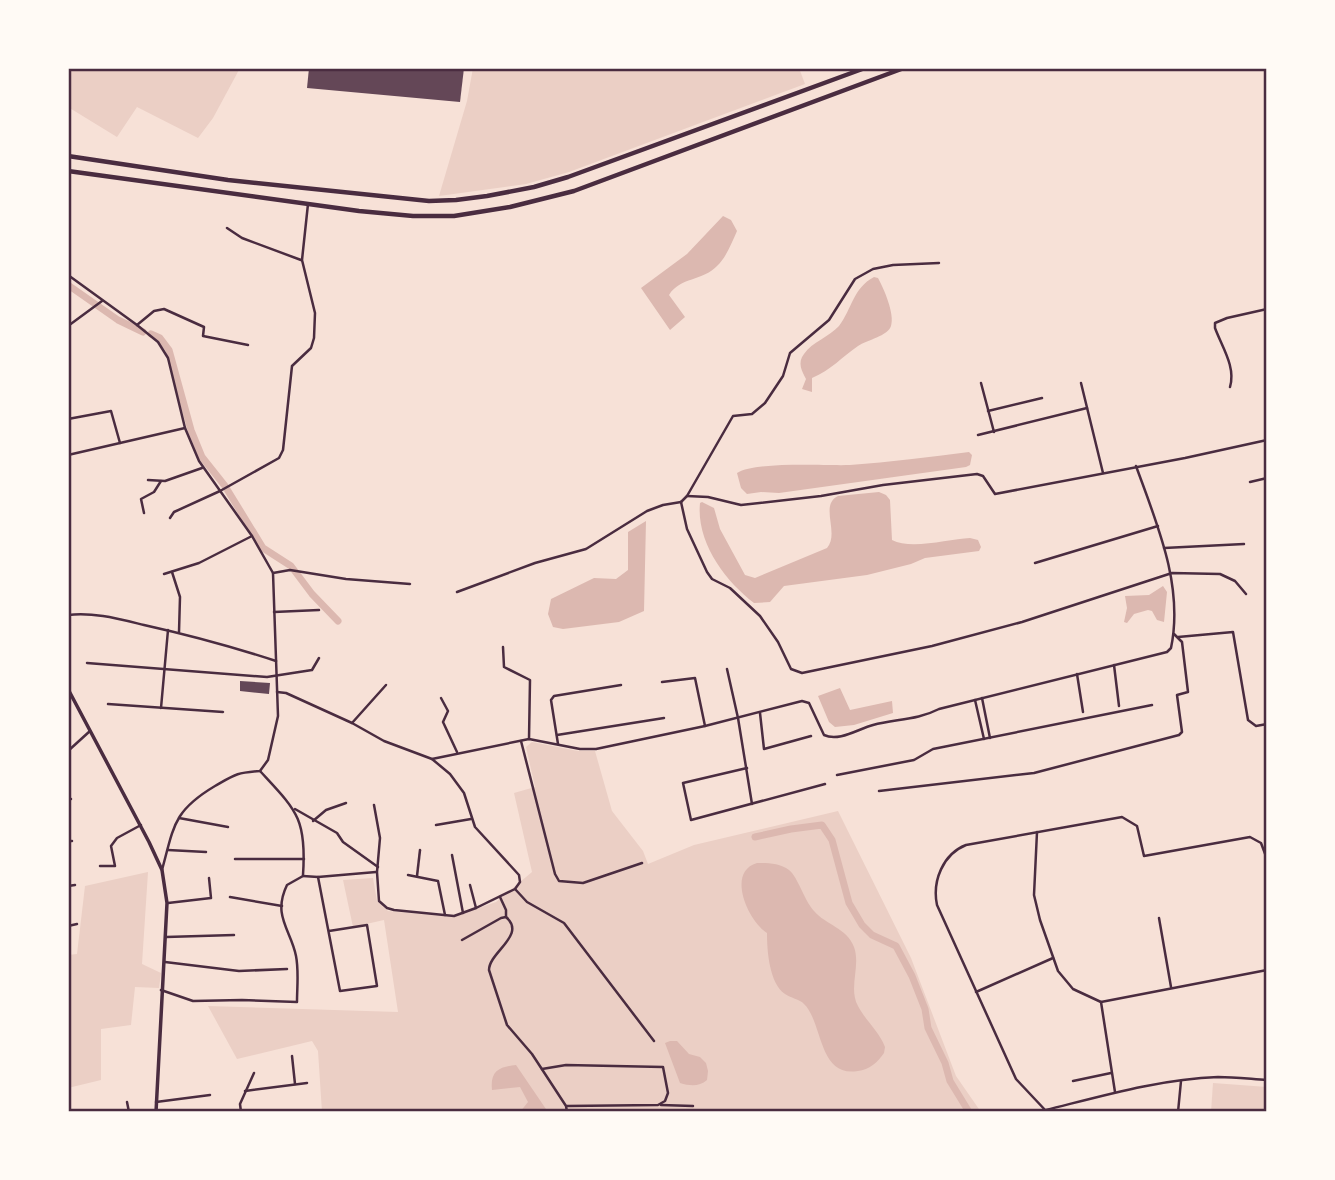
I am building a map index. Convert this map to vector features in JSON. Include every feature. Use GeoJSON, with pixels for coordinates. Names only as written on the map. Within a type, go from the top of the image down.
{"type":"FeatureCollection","features":[{"type":"Feature","properties":{"kind":"main road"},"geometry":{"type":"LineString","coordinates":[[68,156],[228,180],[398,199],[456,201],[534,187],[568,177],[865,68]]}},
{"type":"Feature","properties":{"kind":"main road"},"geometry":{"type":"LineString","coordinates":[[68,171],[308,204],[413,216],[454,216],[540,201],[632,170],[904,68]]}},
{"type":"Feature","properties":{"kind":"street"},"geometry":{"type":"LineString","coordinates":[[170,518],[174,512],[232,485],[279,458],[283,450],[292,366],[311,348],[314,338],[315,313],[302,260],[308,204]]}},
{"type":"Feature","properties":{"kind":"street"},"geometry":{"type":"LineString","coordinates":[[227,228],[236,235],[302,260]]}},
{"type":"Feature","properties":{"kind":"street"},"geometry":{"type":"LineString","coordinates":[[457,592],[535,563],[586,549],[647,511],[681,502],[733,416],[752,414],[765,403],[783,376],[790,353],[829,320],[855,279],[873,269],[893,264],[939,263]]}},
{"type":"Feature","properties":{"kind":"street"},"geometry":{"type":"LineString","coordinates":[[68,275],[158,342],[168,358],[185,428],[203,467],[252,536],[273,573],[278,716],[268,760],[260,771]]}},
{"type":"Feature","properties":{"kind":"street"},"geometry":{"type":"LineString","coordinates":[[68,326],[102,300]]}},
{"type":"Feature","properties":{"kind":"street"},"geometry":{"type":"LineString","coordinates":[[1230,387],[1230,366],[1215,323],[1227,317],[1267,309]]}},
{"type":"Feature","properties":{"kind":"street"},"geometry":{"type":"LineString","coordinates":[[137,324],[154,311],[169,310],[205,327],[203,336],[248,345]]}},
{"type":"Feature","properties":{"kind":"street"},"geometry":{"type":"LineString","coordinates":[[981,383],[994,432]]}},
{"type":"Feature","properties":{"kind":"street"},"geometry":{"type":"LineString","coordinates":[[1081,383],[1103,473]]}},
{"type":"Feature","properties":{"kind":"street"},"geometry":{"type":"LineString","coordinates":[[988,411],[1042,398]]}},
{"type":"Feature","properties":{"kind":"street"},"geometry":{"type":"LineString","coordinates":[[978,435],[1087,408]]}},
{"type":"Feature","properties":{"kind":"street"},"geometry":{"type":"LineString","coordinates":[[68,419],[110,411],[120,443]]}},
{"type":"Feature","properties":{"kind":"street"},"geometry":{"type":"LineString","coordinates":[[68,455],[185,428]]}},
{"type":"Feature","properties":{"kind":"street"},"geometry":{"type":"LineString","coordinates":[[687,496],[708,497],[741,505],[977,474],[983,476],[995,494],[1267,440]]}},
{"type":"Feature","properties":{"kind":"street"},"geometry":{"type":"LineString","coordinates":[[1136,466],[1158,526],[1174,583],[1171,648]]}},
{"type":"Feature","properties":{"kind":"street"},"geometry":{"type":"LineString","coordinates":[[148,480],[161,481],[203,467]]}},
{"type":"Feature","properties":{"kind":"street"},"geometry":{"type":"LineString","coordinates":[[1250,482],[1267,478]]}},
{"type":"Feature","properties":{"kind":"street"},"geometry":{"type":"LineString","coordinates":[[144,513],[141,499],[154,492],[161,481]]}},
{"type":"Feature","properties":{"kind":"street"},"geometry":{"type":"LineString","coordinates":[[681,502],[687,528],[707,572],[712,579],[730,588],[760,616],[778,642],[791,669],[802,673],[932,646],[1022,622],[1172,573],[1220,574],[1234,581],[1246,594]]}},
{"type":"Feature","properties":{"kind":"street"},"geometry":{"type":"LineString","coordinates":[[1035,563],[1158,526]]}},
{"type":"Feature","properties":{"kind":"street"},"geometry":{"type":"LineString","coordinates":[[164,574],[199,563],[252,536]]}},
{"type":"Feature","properties":{"kind":"street"},"geometry":{"type":"LineString","coordinates":[[1164,548],[1244,544]]}},
{"type":"Feature","properties":{"kind":"street"},"geometry":{"type":"LineString","coordinates":[[273,573],[290,570],[346,579],[411,584]]}},
{"type":"Feature","properties":{"kind":"street"},"geometry":{"type":"LineString","coordinates":[[172,572],[181,600],[179,632]]}},
{"type":"Feature","properties":{"kind":"street"},"geometry":{"type":"LineString","coordinates":[[274,612],[319,610]]}},
{"type":"Feature","properties":{"kind":"street"},"geometry":{"type":"LineString","coordinates":[[68,615],[90,614],[179,632],[276,661]]}},
{"type":"Feature","properties":{"kind":"street"},"geometry":{"type":"LineString","coordinates":[[161,708],[168,630]]}},
{"type":"Feature","properties":{"kind":"street"},"geometry":{"type":"LineString","coordinates":[[1178,637],[1233,632],[1248,720],[1256,726],[1267,724]]}},
{"type":"Feature","properties":{"kind":"street"},"geometry":{"type":"LineString","coordinates":[[879,791],[1034,773],[1179,735],[1182,732],[1177,695],[1188,692],[1183,647],[1173,633]]}},
{"type":"Feature","properties":{"kind":"street"},"geometry":{"type":"LineString","coordinates":[[432,759],[529,739],[580,749],[596,748],[705,726],[806,701],[824,735],[836,737],[873,725],[925,717],[939,709],[1183,647]]}},
{"type":"Feature","properties":{"kind":"street"},"geometry":{"type":"LineString","coordinates":[[503,648],[505,667],[528,678],[530,682],[529,739]]}},
{"type":"Feature","properties":{"kind":"street"},"geometry":{"type":"LineString","coordinates":[[87,663],[276,677],[312,670],[319,658]]}},
{"type":"Feature","properties":{"kind":"street"},"geometry":{"type":"LineString","coordinates":[[1114,665],[1119,706]]}},
{"type":"Feature","properties":{"kind":"street"},"geometry":{"type":"LineString","coordinates":[[727,669],[752,804]]}},
{"type":"Feature","properties":{"kind":"street"},"geometry":{"type":"LineString","coordinates":[[1077,674],[1083,712]]}},
{"type":"Feature","properties":{"kind":"street"},"geometry":{"type":"LineString","coordinates":[[662,682],[695,678],[705,726]]}},
{"type":"Feature","properties":{"kind":"street"},"geometry":{"type":"LineString","coordinates":[[352,723],[386,685]]}},
{"type":"Feature","properties":{"kind":"street"},"geometry":{"type":"LineString","coordinates":[[558,744],[551,700],[554,696],[621,685]]}},
{"type":"Feature","properties":{"kind":"street"},"geometry":{"type":"LineString","coordinates":[[68,689],[141,825],[162,870],[167,903],[156,1112]]}},
{"type":"Feature","properties":{"kind":"street"},"geometry":{"type":"LineString","coordinates":[[277,692],[286,693],[384,741],[432,759],[450,774],[464,793],[471,819],[490,846],[519,876],[520,882],[499,897],[463,913],[445,916],[387,908],[379,901],[377,872],[380,838],[374,805]]}},
{"type":"Feature","properties":{"kind":"street"},"geometry":{"type":"LineString","coordinates":[[441,698],[448,711],[443,722],[457,752]]}},
{"type":"Feature","properties":{"kind":"street"},"geometry":{"type":"LineString","coordinates":[[982,698],[990,738]]}},
{"type":"Feature","properties":{"kind":"street"},"geometry":{"type":"LineString","coordinates":[[975,700],[984,739]]}},
{"type":"Feature","properties":{"kind":"street"},"geometry":{"type":"LineString","coordinates":[[108,704],[223,712]]}},
{"type":"Feature","properties":{"kind":"street"},"geometry":{"type":"LineString","coordinates":[[836,775],[914,760],[933,749],[1152,705]]}},
{"type":"Feature","properties":{"kind":"street"},"geometry":{"type":"LineString","coordinates":[[760,713],[764,748],[811,736]]}},
{"type":"Feature","properties":{"kind":"street"},"geometry":{"type":"LineString","coordinates":[[557,735],[664,718]]}},
{"type":"Feature","properties":{"kind":"street"},"geometry":{"type":"LineString","coordinates":[[68,751],[90,732]]}},
{"type":"Feature","properties":{"kind":"street"},"geometry":{"type":"LineString","coordinates":[[521,740],[559,881],[583,883],[642,863]]}},
{"type":"Feature","properties":{"kind":"street"},"geometry":{"type":"LineString","coordinates":[[747,768],[683,783],[691,820],[825,784]]}},
{"type":"Feature","properties":{"kind":"street"},"geometry":{"type":"LineString","coordinates":[[162,870],[172,833],[193,799],[241,771],[260,771],[295,809],[337,833],[343,842],[379,867]]}},
{"type":"Feature","properties":{"kind":"street"},"geometry":{"type":"LineString","coordinates":[[313,821],[326,810],[346,803]]}},
{"type":"Feature","properties":{"kind":"street"},"geometry":{"type":"LineString","coordinates":[[295,809],[300,823],[303,876]]}},
{"type":"Feature","properties":{"kind":"street"},"geometry":{"type":"LineString","coordinates":[[1267,859],[1261,843],[1250,837],[1144,856],[1137,826],[1122,817],[958,848],[949,855],[936,881],[934,892],[937,905],[1016,1079],[1046,1111],[1115,1093],[1181,1081],[1229,1077],[1267,1080]]}},
{"type":"Feature","properties":{"kind":"street"},"geometry":{"type":"LineString","coordinates":[[179,818],[228,827]]}},
{"type":"Feature","properties":{"kind":"street"},"geometry":{"type":"LineString","coordinates":[[436,825],[471,819]]}},
{"type":"Feature","properties":{"kind":"street"},"geometry":{"type":"LineString","coordinates":[[100,866],[115,866],[111,846],[117,838],[141,825]]}},
{"type":"Feature","properties":{"kind":"street"},"geometry":{"type":"LineString","coordinates":[[1037,832],[1034,895],[1058,971],[1073,989],[1101,1002],[1267,970]]}},
{"type":"Feature","properties":{"kind":"street"},"geometry":{"type":"LineString","coordinates":[[168,850],[206,852]]}},
{"type":"Feature","properties":{"kind":"street"},"geometry":{"type":"LineString","coordinates":[[416,876],[420,850]]}},
{"type":"Feature","properties":{"kind":"street"},"geometry":{"type":"LineString","coordinates":[[452,855],[463,913]]}},
{"type":"Feature","properties":{"kind":"street"},"geometry":{"type":"LineString","coordinates":[[235,859],[304,859]]}},
{"type":"Feature","properties":{"kind":"street"},"geometry":{"type":"LineString","coordinates":[[161,990],[193,1001],[297,1002],[296,959],[284,926],[282,906],[287,885],[303,876],[377,872]]}},
{"type":"Feature","properties":{"kind":"street"},"geometry":{"type":"LineString","coordinates":[[408,875],[435,879],[441,884],[445,916]]}},
{"type":"Feature","properties":{"kind":"street"},"geometry":{"type":"LineString","coordinates":[[318,877],[340,991],[377,986],[367,925],[329,931]]}},
{"type":"Feature","properties":{"kind":"street"},"geometry":{"type":"LineString","coordinates":[[167,903],[211,898],[209,878]]}},
{"type":"Feature","properties":{"kind":"street"},"geometry":{"type":"LineString","coordinates":[[68,886],[75,885]]}},
{"type":"Feature","properties":{"kind":"street"},"geometry":{"type":"LineString","coordinates":[[470,885],[476,908]]}},
{"type":"Feature","properties":{"kind":"street"},"geometry":{"type":"LineString","coordinates":[[515,888],[527,902],[564,923],[654,1041]]}},
{"type":"Feature","properties":{"kind":"street"},"geometry":{"type":"LineString","coordinates":[[230,897],[282,906]]}},
{"type":"Feature","properties":{"kind":"street"},"geometry":{"type":"LineString","coordinates":[[499,897],[506,909],[506,917],[512,924],[512,933],[489,964],[489,970],[507,1025],[542,1069],[566,1106],[567,1112]]}},
{"type":"Feature","properties":{"kind":"street"},"geometry":{"type":"LineString","coordinates":[[462,940],[506,917]]}},
{"type":"Feature","properties":{"kind":"street"},"geometry":{"type":"LineString","coordinates":[[1159,918],[1171,989]]}},
{"type":"Feature","properties":{"kind":"street"},"geometry":{"type":"LineString","coordinates":[[68,926],[77,924]]}},
{"type":"Feature","properties":{"kind":"street"},"geometry":{"type":"LineString","coordinates":[[166,937],[234,935]]}},
{"type":"Feature","properties":{"kind":"street"},"geometry":{"type":"LineString","coordinates":[[976,992],[1053,958]]}},
{"type":"Feature","properties":{"kind":"street"},"geometry":{"type":"LineString","coordinates":[[164,962],[239,971],[287,969]]}},
{"type":"Feature","properties":{"kind":"street"},"geometry":{"type":"LineString","coordinates":[[1101,1002],[1115,1093]]}},
{"type":"Feature","properties":{"kind":"street"},"geometry":{"type":"LineString","coordinates":[[292,1056],[295,1086]]}},
{"type":"Feature","properties":{"kind":"street"},"geometry":{"type":"LineString","coordinates":[[542,1069],[566,1065],[663,1067],[668,1093],[665,1101],[658,1105]]}},
{"type":"Feature","properties":{"kind":"street"},"geometry":{"type":"LineString","coordinates":[[241,1112],[240,1104],[254,1073]]}},
{"type":"Feature","properties":{"kind":"street"},"geometry":{"type":"LineString","coordinates":[[1073,1081],[1112,1073]]}},
{"type":"Feature","properties":{"kind":"street"},"geometry":{"type":"LineString","coordinates":[[1178,1112],[1181,1081]]}},
{"type":"Feature","properties":{"kind":"street"},"geometry":{"type":"LineString","coordinates":[[245,1091],[307,1083]]}},
{"type":"Feature","properties":{"kind":"street"},"geometry":{"type":"LineString","coordinates":[[156,1102],[210,1094]]}},
{"type":"Feature","properties":{"kind":"street"},"geometry":{"type":"LineString","coordinates":[[127,1102],[129,1112]]}},
{"type":"Feature","properties":{"kind":"street"},"geometry":{"type":"LineString","coordinates":[[566,1106],[693,1106]]}},
{"type":"Feature","properties":{"kind":"shaded area"},"geometry":{"type":"Polygon","coordinates":[[[68,68],[240,68],[213,118],[198,138],[137,107],[117,137],[68,107],[68,68]]]}},
{"type":"Feature","properties":{"kind":"shaded area"},"geometry":{"type":"Polygon","coordinates":[[[473,68],[799,68],[805,84],[569,172],[526,184],[439,196],[467,101],[473,68]]]}},
{"type":"Feature","properties":{"kind":"shaded area"},"geometry":{"type":"Polygon","coordinates":[[[723,216],[731,220],[737,231],[731,245],[723,259],[711,271],[679,285],[669,295],[685,317],[670,330],[641,288],[687,254],[723,216]]]}},
{"type":"Feature","properties":{"kind":"shaded area"},"geometry":{"type":"Polygon","coordinates":[[[874,277],[878,278],[886,295],[891,326],[882,335],[858,346],[812,378],[812,392],[802,389],[806,379],[802,370],[802,357],[811,346],[839,326],[857,293],[874,277]]]}},
{"type":"Feature","properties":{"kind":"shaded area"},"geometry":{"type":"Polygon","coordinates":[[[969,452],[972,455],[970,465],[966,467],[779,493],[747,494],[741,488],[737,473],[760,467],[850,465],[969,452]]]}},
{"type":"Feature","properties":{"kind":"shaded area"},"geometry":{"type":"Polygon","coordinates":[[[879,492],[890,500],[892,540],[919,544],[970,538],[978,540],[981,547],[979,551],[925,558],[867,575],[784,586],[770,602],[754,603],[723,572],[708,546],[700,518],[700,503],[714,508],[720,529],[745,575],[755,578],[827,548],[832,535],[830,506],[838,496],[879,492]]]}},
{"type":"Feature","properties":{"kind":"shaded area"},"geometry":{"type":"Polygon","coordinates":[[[646,521],[644,611],[619,622],[563,629],[553,627],[548,614],[551,599],[594,578],[616,579],[628,570],[628,532],[646,521]]]}},
{"type":"Feature","properties":{"kind":"shaded area"},"geometry":{"type":"Polygon","coordinates":[[[1163,586],[1167,592],[1164,622],[1157,620],[1152,611],[1148,610],[1134,614],[1127,623],[1124,622],[1127,608],[1125,596],[1149,595],[1163,586]]]}},
{"type":"Feature","properties":{"kind":"shaded area"},"geometry":{"type":"Polygon","coordinates":[[[840,688],[850,710],[892,701],[893,713],[854,725],[835,727],[829,722],[818,696],[840,688]]]}},
{"type":"Feature","properties":{"kind":"shaded area"},"geometry":{"type":"Polygon","coordinates":[[[532,742],[578,751],[595,751],[612,811],[643,851],[648,864],[694,845],[838,811],[911,958],[956,1076],[981,1112],[322,1112],[318,1051],[312,1041],[237,1059],[208,1006],[398,1012],[384,920],[353,927],[343,880],[373,878],[377,901],[388,911],[453,917],[496,902],[532,872],[514,793],[535,787],[526,747],[532,742]]]}},
{"type":"Feature","properties":{"kind":"shaded area"},"geometry":{"type":"Polygon","coordinates":[[[757,863],[769,863],[789,870],[814,911],[851,941],[856,954],[855,999],[885,1047],[882,1056],[869,1067],[858,1071],[845,1071],[835,1066],[828,1058],[810,1012],[802,1002],[785,994],[775,982],[768,957],[767,933],[753,918],[743,897],[743,876],[748,868],[757,863]]]}},
{"type":"Feature","properties":{"kind":"shaded area"},"geometry":{"type":"Polygon","coordinates":[[[148,872],[142,964],[161,973],[159,988],[135,987],[131,1025],[101,1029],[101,1080],[68,1088],[68,955],[77,954],[85,886],[148,872]]]}},
{"type":"Feature","properties":{"kind":"shaded area"},"geometry":{"type":"Polygon","coordinates":[[[677,1041],[689,1054],[700,1057],[706,1063],[707,1080],[694,1085],[680,1083],[665,1043],[677,1041]]]}},
{"type":"Feature","properties":{"kind":"shaded area"},"geometry":{"type":"Polygon","coordinates":[[[516,1065],[548,1112],[520,1112],[528,1102],[520,1087],[492,1090],[494,1074],[505,1067],[516,1065]]]}},
{"type":"Feature","properties":{"kind":"shaded area"},"geometry":{"type":"Polygon","coordinates":[[[1213,1083],[1267,1087],[1267,1112],[1211,1112],[1213,1083]]]}},
{"type":"Feature","properties":{"kind":"building"},"geometry":{"type":"Polygon","coordinates":[[[309,68],[464,68],[460,102],[307,88],[309,68]]]}},
{"type":"Feature","properties":{"kind":"building"},"geometry":{"type":"Polygon","coordinates":[[[240,681],[270,683],[269,694],[240,691],[240,681]]]}},
{"type":"Feature","properties":{"kind":"waterway"},"geometry":{"type":"LineString","coordinates":[[68,285],[118,320],[143,332]]}},
{"type":"Feature","properties":{"kind":"waterway"},"geometry":{"type":"LineString","coordinates":[[151,334],[160,338],[169,350],[191,430],[202,457],[225,486],[263,548],[291,566],[312,594],[338,621]]}},
{"type":"Feature","properties":{"kind":"waterway"},"geometry":{"type":"LineString","coordinates":[[755,837],[822,825],[832,840],[849,903],[862,925],[872,935],[896,946],[912,976],[925,1009],[928,1028],[945,1063],[950,1081],[969,1112]]}}]}
